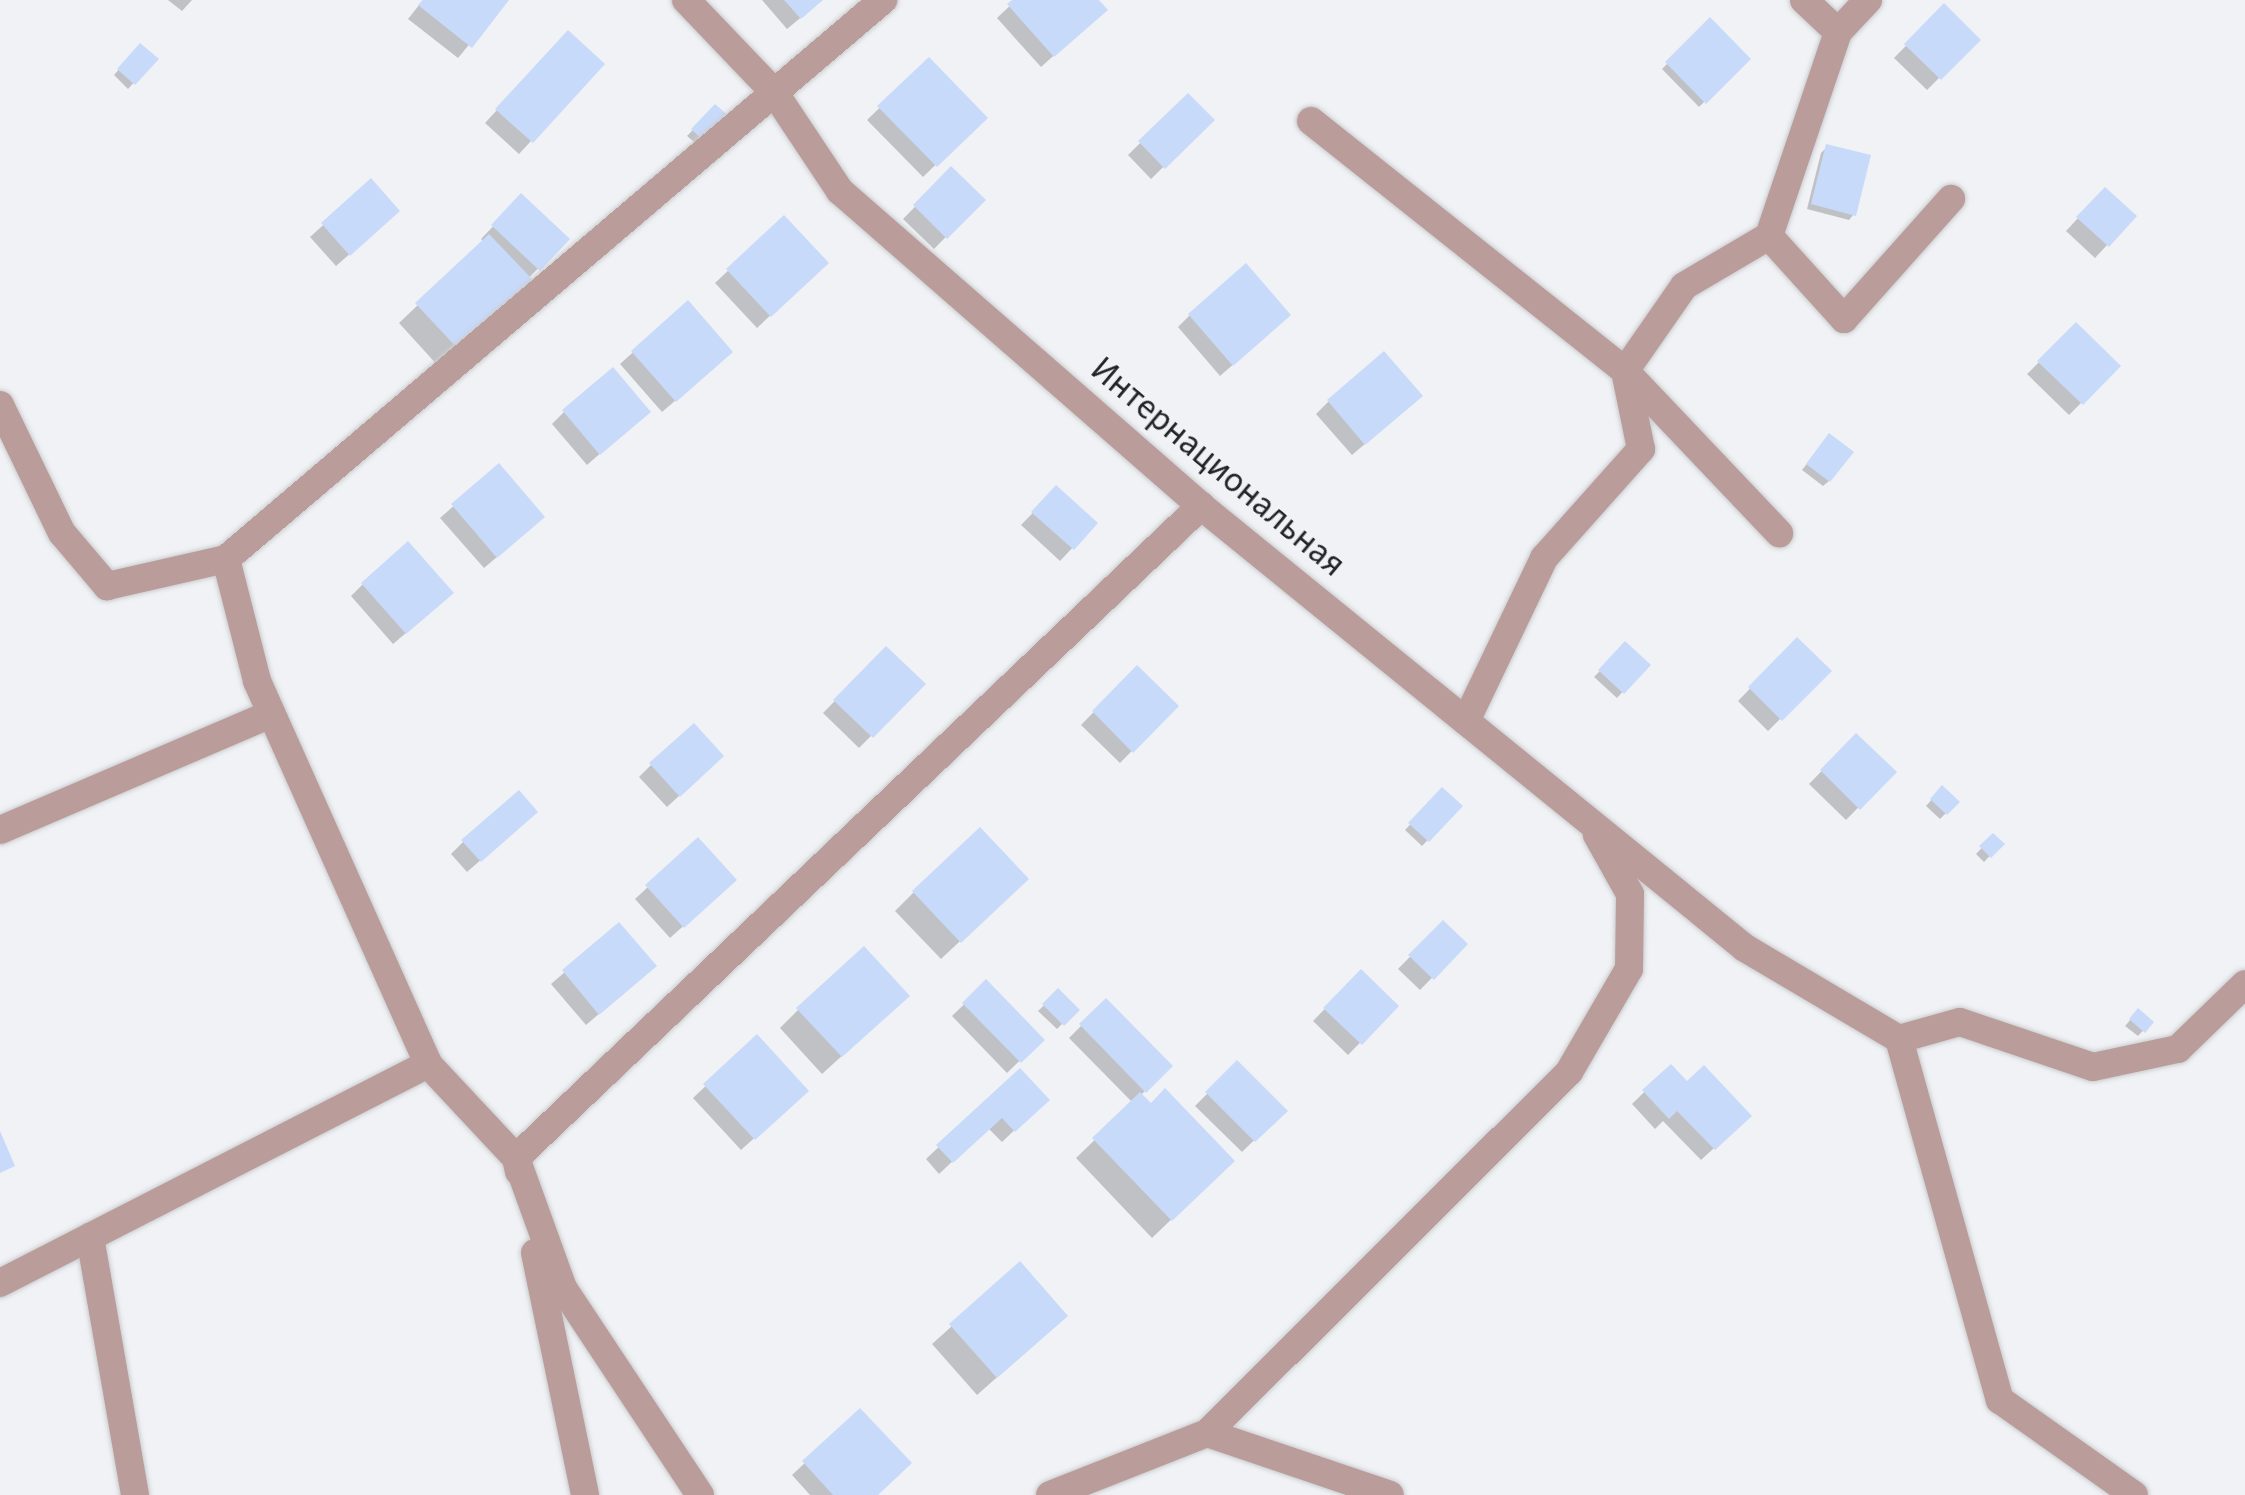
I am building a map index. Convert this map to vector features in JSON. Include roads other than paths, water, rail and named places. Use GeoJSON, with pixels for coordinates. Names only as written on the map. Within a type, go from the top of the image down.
{"type":"FeatureCollection","features":[{"type":"Feature","properties":{"kind":"street","name":"Интернациональная"},"geometry":{"type":"LineString","coordinates":[[686,0],[774,92],[840,191],[1202,506],[1745,948],[1899,1039]]}},
{"type":"Feature","properties":{"kind":"street"},"geometry":{"type":"LineString","coordinates":[[0,405],[62,533],[107,586],[226,558],[882,0]]}},
{"type":"Feature","properties":{"kind":"street"},"geometry":{"type":"LineString","coordinates":[[1804,0],[1838,32]]}},
{"type":"Feature","properties":{"kind":"street"},"geometry":{"type":"LineString","coordinates":[[1466,721],[1544,558],[1641,449],[1625,371],[1684,286],[1770,236],[1838,32],[1868,0]]}},
{"type":"Feature","properties":{"kind":"street"},"geometry":{"type":"LineString","coordinates":[[1310,121],[1625,371],[1778,532]]}},
{"type":"Feature","properties":{"kind":"street"},"geometry":{"type":"LineString","coordinates":[[1770,236],[1844,319],[1951,199]]}},
{"type":"Feature","properties":{"kind":"street"},"geometry":{"type":"LineString","coordinates":[[516,1158],[1202,506]]}},
{"type":"Feature","properties":{"kind":"street"},"geometry":{"type":"LineString","coordinates":[[226,558],[257,681],[428,1064],[516,1158],[563,1288],[700,1495]]}},
{"type":"Feature","properties":{"kind":"street"},"geometry":{"type":"LineString","coordinates":[[0,830],[272,714]]}},
{"type":"Feature","properties":{"kind":"street"},"geometry":{"type":"LineString","coordinates":[[1050,1495],[1207,1433],[1570,1072],[1629,970],[1630,894],[1590,821]]}},
{"type":"Feature","properties":{"kind":"street"},"geometry":{"type":"LineString","coordinates":[[2134,1495],[2000,1400],[1899,1039],[1960,1022],[2092,1067],[2178,1049],[2245,984]]}},
{"type":"Feature","properties":{"kind":"street"},"geometry":{"type":"LineString","coordinates":[[0,1282],[428,1064]]}},
{"type":"Feature","properties":{"kind":"street"},"geometry":{"type":"LineString","coordinates":[[516,1158],[585,1495]]}},
{"type":"Feature","properties":{"kind":"street"},"geometry":{"type":"LineString","coordinates":[[90,1236],[135,1495]]}},
{"type":"Feature","properties":{"kind":"street"},"geometry":{"type":"LineString","coordinates":[[1207,1433],[1390,1495]]}}]}
